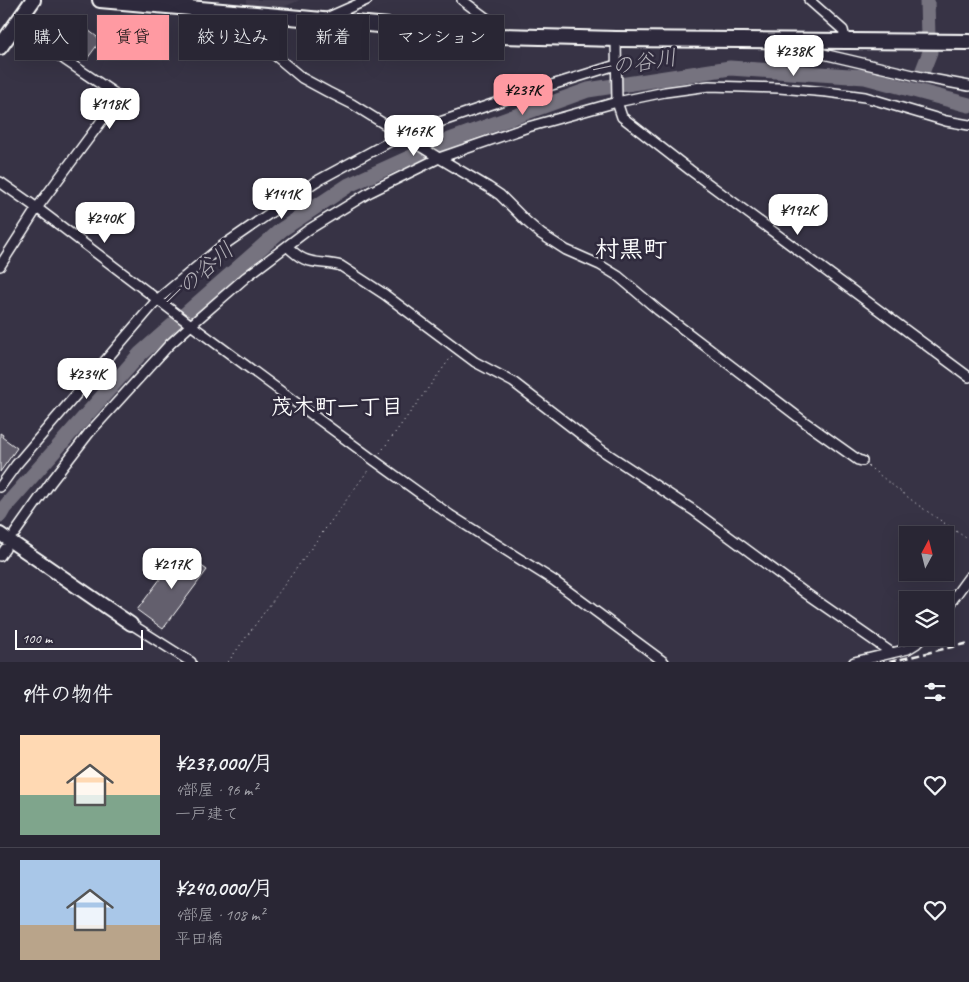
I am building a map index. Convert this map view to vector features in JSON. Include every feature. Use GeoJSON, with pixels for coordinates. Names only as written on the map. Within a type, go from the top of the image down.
{"type":"FeatureCollection","features":[{"type":"Feature","properties":{"kind":"main road"},"geometry":{"type":"LineString","coordinates":[[23,15],[33,0]]}},
{"type":"Feature","properties":{"kind":"main road"},"geometry":{"type":"LineString","coordinates":[[100,0],[297,18]]}},
{"type":"Feature","properties":{"kind":"main road"},"geometry":{"type":"LineString","coordinates":[[0,47],[15,27]]}},
{"type":"Feature","properties":{"kind":"main road"},"geometry":{"type":"LineString","coordinates":[[504,36],[846,42],[969,42]]}},
{"type":"Feature","properties":{"kind":"street"},"geometry":{"type":"LineString","coordinates":[[334,15],[367,0]]}},
{"type":"Feature","properties":{"kind":"street"},"geometry":{"type":"LineString","coordinates":[[462,0],[482,15]]}},
{"type":"Feature","properties":{"kind":"street"},"geometry":{"type":"LineString","coordinates":[[809,0],[843,30],[846,42]]}},
{"type":"Feature","properties":{"kind":"street"},"geometry":{"type":"LineString","coordinates":[[222,11],[302,78],[352,104],[500,195],[541,234],[566,250],[618,276],[665,316],[806,422],[862,461]]}},
{"type":"Feature","properties":{"kind":"street"},"geometry":{"type":"LineString","coordinates":[[616,39],[617,102],[622,117],[969,377]]}},
{"type":"Feature","properties":{"kind":"street"},"geometry":{"type":"LineString","coordinates":[[799,41],[806,50],[969,86]]}},
{"type":"Feature","properties":{"kind":"street"},"geometry":{"type":"LineString","coordinates":[[0,266],[37,208],[117,100],[117,95],[65,60]]}},
{"type":"Feature","properties":{"kind":"street"},"geometry":{"type":"LineString","coordinates":[[0,488],[16,465],[158,299],[218,249],[315,182],[402,136],[507,99],[616,65]]}},
{"type":"Feature","properties":{"kind":"street"},"geometry":{"type":"LineString","coordinates":[[191,662],[6,542],[89,433],[170,344],[246,276],[308,230],[370,192],[439,158],[528,127],[617,102],[665,92],[709,86],[779,88],[827,92],[865,97],[946,121],[969,125]]}},
{"type":"Feature","properties":{"kind":"street"},"geometry":{"type":"LineString","coordinates":[[0,182],[375,461],[450,515],[554,580],[664,662]]}},
{"type":"Feature","properties":{"kind":"street"},"geometry":{"type":"LineString","coordinates":[[287,246],[304,259],[341,266],[384,294],[475,362],[513,382],[600,449],[693,510],[804,592],[892,653]]}},
{"type":"Feature","properties":{"kind":"street"},"geometry":{"type":"LineString","coordinates":[[954,598],[969,577]]}},
{"type":"Feature","properties":{"kind":"street"},"geometry":{"type":"LineString","coordinates":[[131,624],[183,662]]}},
{"type":"Feature","properties":{"kind":"street"},"geometry":{"type":"LineString","coordinates":[[854,662],[908,649],[913,646]]}},
{"type":"Feature","properties":{"kind":"path"},"geometry":{"type":"LineString","coordinates":[[228,662],[457,349]]}},
{"type":"Feature","properties":{"kind":"path"},"geometry":{"type":"LineString","coordinates":[[862,461],[912,500],[969,540]]}},
{"type":"Feature","properties":{"kind":"shaded area"},"geometry":{"type":"Polygon","coordinates":[[[247,0],[300,0],[279,9],[247,6],[247,0]]]}},
{"type":"Feature","properties":{"kind":"building"},"geometry":{"type":"Polygon","coordinates":[[[88,30],[97,37],[97,45],[87,59],[88,30]]]}},
{"type":"Feature","properties":{"kind":"building"},"geometry":{"type":"Polygon","coordinates":[[[0,433],[3,435],[2,437],[17,448],[0,472],[0,433]]]}},
{"type":"Feature","properties":{"kind":"building"},"geometry":{"type":"Polygon","coordinates":[[[181,551],[207,570],[163,629],[137,610],[181,551]]]}},
{"type":"Feature","properties":{"kind":"waterway"},"geometry":{"type":"LineString","coordinates":[[927,0],[928,37]]}},
{"type":"Feature","properties":{"kind":"waterway"},"geometry":{"type":"LineString","coordinates":[[921,75],[930,52]]}},
{"type":"Feature","properties":{"kind":"waterway","name":"一の谷川"},"geometry":{"type":"LineString","coordinates":[[0,515],[4,508],[140,354],[281,230],[349,185],[444,142],[588,90],[730,68],[865,77],[969,105]]}},
{"type":"Feature","properties":{"kind":"railway"},"geometry":{"type":"LineString","coordinates":[[889,662],[969,643]]}},
{"type":"Feature","properties":{"kind":"district","name":"村黒町"},"geometry":{"type":"Point","coordinates":[631,249]}},
{"type":"Feature","properties":{"kind":"district","name":"茂木町一丁目"},"geometry":{"type":"Point","coordinates":[337,406]}}]}
